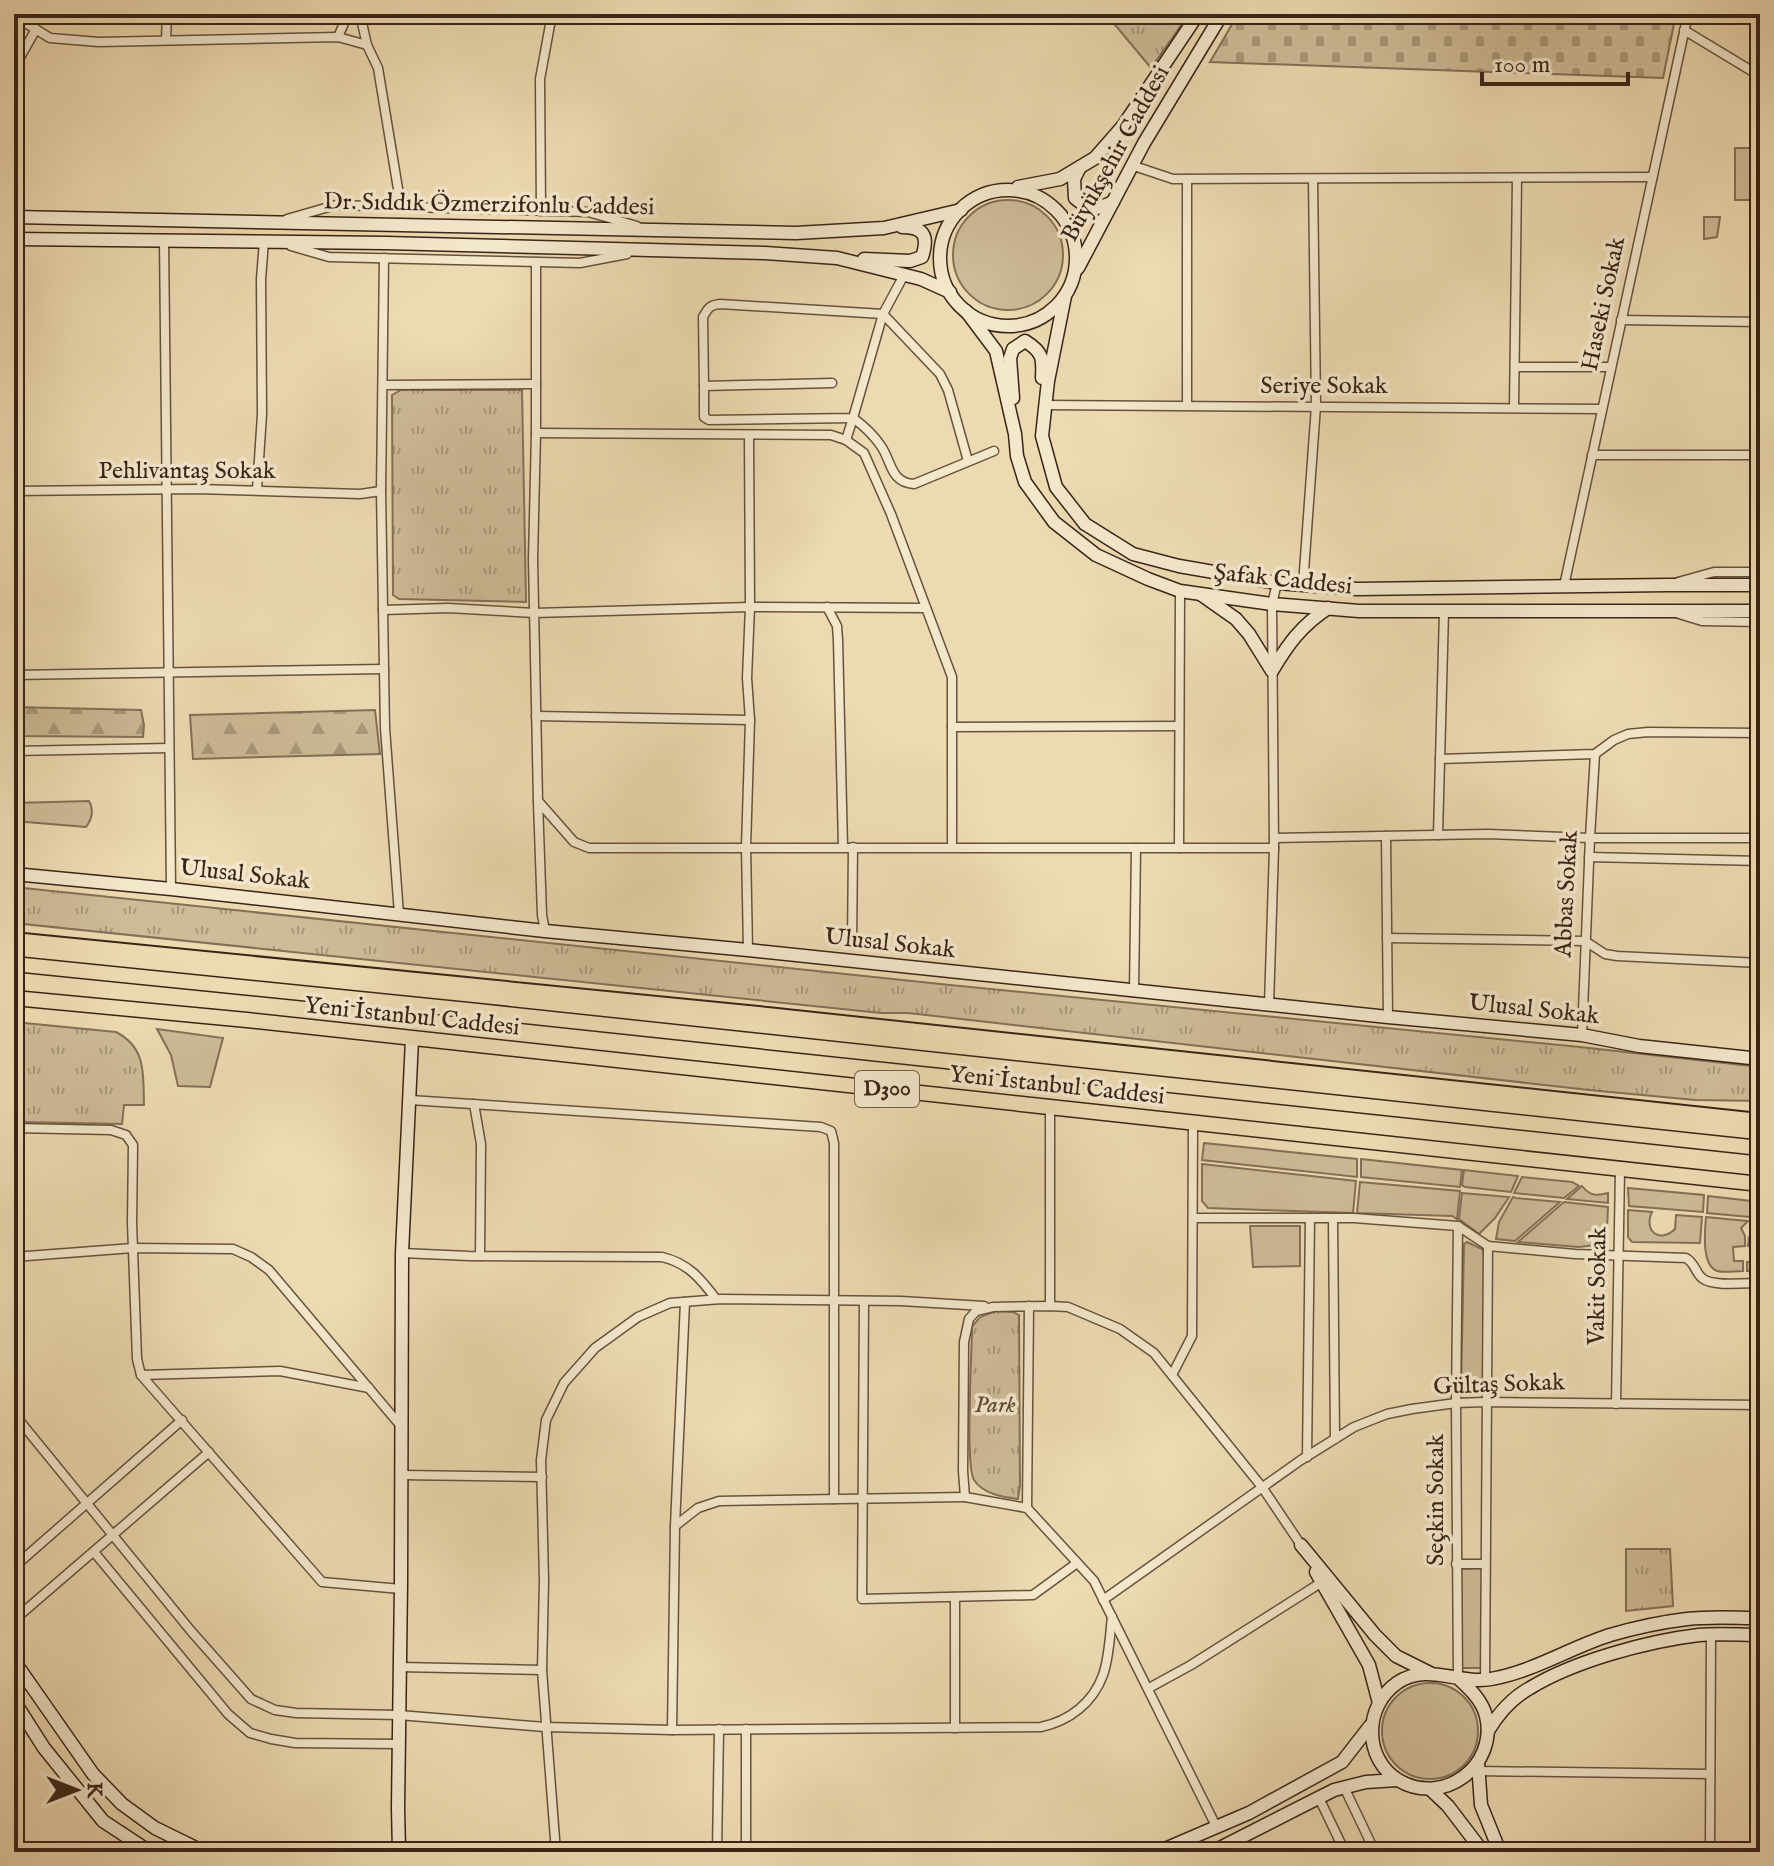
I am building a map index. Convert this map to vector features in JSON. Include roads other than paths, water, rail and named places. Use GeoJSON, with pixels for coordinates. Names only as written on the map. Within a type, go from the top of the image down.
{"type":"FeatureCollection","features":[{"type":"Feature","properties":{"kind":"highway","name":"Yeni İstanbul Caddesi"},"geometry":{"type":"LineString","coordinates":[[14,964],[1760,1148]]}},
{"type":"Feature","properties":{"kind":"highway","name":"Yeni İstanbul Caddesi"},"geometry":{"type":"LineString","coordinates":[[14,998],[247,1020],[1760,1184]]}},
{"type":"Feature","properties":{"kind":"main road","name":"Büyükşehir Caddesi"},"geometry":{"type":"LineString","coordinates":[[1009,189],[1060,179],[1095,158],[1123,126],[1198,14]]}},
{"type":"Feature","properties":{"kind":"main road","name":"Büyükşehir Caddesi"},"geometry":{"type":"LineString","coordinates":[[1075,274],[1131,165],[1222,14]]}},
{"type":"Feature","properties":{"kind":"main road"},"geometry":{"type":"LineString","coordinates":[[1080,167],[1074,179],[1075,198],[1089,209],[1098,209],[1113,202]]}},
{"type":"Feature","properties":{"kind":"main road"},"geometry":{"type":"LineString","coordinates":[[1009,189],[1030,193],[1048,202],[1062,216],[1072,234],[1077,254],[1075,274],[1065,296],[1049,313],[1028,323],[1005,326],[982,321],[966,311],[950,292],[942,273],[940,253],[945,232],[955,214],[989,192],[1009,189]]}},
{"type":"Feature","properties":{"kind":"main road","name":"Dr. Sıddık Özmerzifonlu Caddesi"},"geometry":{"type":"LineString","coordinates":[[14,217],[796,233],[884,228],[961,210]]}},
{"type":"Feature","properties":{"kind":"main road"},"geometry":{"type":"LineString","coordinates":[[837,258],[910,261],[922,257],[924,242],[921,230],[914,227],[884,228]]}},
{"type":"Feature","properties":{"kind":"main road","name":"Dr. Sıddık Özmerzifonlu Caddesi"},"geometry":{"type":"LineString","coordinates":[[14,239],[164,239],[765,253],[837,258],[921,279],[950,292]]}},
{"type":"Feature","properties":{"kind":"main road","name":"Şafak Caddesi"},"geometry":{"type":"LineString","coordinates":[[1065,296],[1056,335],[1042,436],[1056,487],[1085,524],[1133,554],[1179,566],[1277,583],[1357,589],[1760,585]]}},
{"type":"Feature","properties":{"kind":"main road","name":"Şafak Caddesi"},"geometry":{"type":"LineString","coordinates":[[966,311],[996,351],[1025,482],[1054,522],[1096,555],[1148,579],[1180,591],[1272,604],[1359,611],[1760,611]]}},
{"type":"Feature","properties":{"kind":"main road"},"geometry":{"type":"LineString","coordinates":[[1014,430],[1010,358],[1013,349],[1025,341],[1038,349],[1043,360],[1041,382],[1045,405]]}},
{"type":"Feature","properties":{"kind":"main road"},"geometry":{"type":"LineString","coordinates":[[1199,593],[1236,619],[1272,671],[1288,644],[1328,608]]}},
{"type":"Feature","properties":{"kind":"main road","name":"Ulusal Sokak"},"geometry":{"type":"LineString","coordinates":[[14,874],[1134,992],[1582,1035],[1639,1046],[1760,1059]]}},
{"type":"Feature","properties":{"kind":"main road"},"geometry":{"type":"LineString","coordinates":[[399,1852],[402,1253],[412,1039]]}},
{"type":"Feature","properties":{"kind":"main road"},"geometry":{"type":"LineString","coordinates":[[1301,1545],[1369,1665],[1379,1703]]}},
{"type":"Feature","properties":{"kind":"main road"},"geometry":{"type":"LineString","coordinates":[[1301,1545],[1396,1656],[1430,1673],[1458,1678],[1485,1680],[1534,1668],[1610,1635],[1637,1629],[1688,1619],[1760,1618]]}},
{"type":"Feature","properties":{"kind":"main road"},"geometry":{"type":"LineString","coordinates":[[1488,1731],[1498,1715],[1528,1688],[1570,1668],[1642,1645],[1700,1635],[1760,1635]]}},
{"type":"Feature","properties":{"kind":"main road"},"geometry":{"type":"LineString","coordinates":[[14,1661],[93,1774],[122,1804],[155,1828],[204,1852]]}},
{"type":"Feature","properties":{"kind":"main road"},"geometry":{"type":"LineString","coordinates":[[1158,1852],[1249,1813],[1342,1762],[1370,1726],[1385,1694],[1413,1675],[1430,1673]]}},
{"type":"Feature","properties":{"kind":"main road"},"geometry":{"type":"LineString","coordinates":[[1458,1678],[1478,1699],[1485,1714],[1488,1731],[1478,1767],[1481,1805],[1500,1852]]}},
{"type":"Feature","properties":{"kind":"main road"},"geometry":{"type":"LineString","coordinates":[[14,1701],[44,1748],[103,1821],[150,1852]]}},
{"type":"Feature","properties":{"kind":"main road"},"geometry":{"type":"LineString","coordinates":[[1370,1726],[1379,1759],[1397,1780],[1413,1787],[1444,1788],[1478,1767]]}},
{"type":"Feature","properties":{"kind":"main road"},"geometry":{"type":"LineString","coordinates":[[1212,1852],[1232,1848],[1334,1790],[1366,1782],[1397,1780]]}},
{"type":"Feature","properties":{"kind":"main road"},"geometry":{"type":"LineString","coordinates":[[1430,1789],[1448,1806],[1483,1852]]}},
{"type":"Feature","properties":{"kind":"street"},"geometry":{"type":"LineString","coordinates":[[166,40],[167,14]]}},
{"type":"Feature","properties":{"kind":"street"},"geometry":{"type":"LineString","coordinates":[[338,37],[348,14]]}},
{"type":"Feature","properties":{"kind":"street"},"geometry":{"type":"LineString","coordinates":[[360,14],[367,45],[378,68],[401,207]]}},
{"type":"Feature","properties":{"kind":"street"},"geometry":{"type":"LineString","coordinates":[[541,211],[540,79],[552,14]]}},
{"type":"Feature","properties":{"kind":"street","name":"Haseki Sokak"},"geometry":{"type":"LineString","coordinates":[[1564,586],[1688,14]]}},
{"type":"Feature","properties":{"kind":"street"},"geometry":{"type":"LineString","coordinates":[[14,16],[50,38],[99,42],[338,37],[367,45]]}},
{"type":"Feature","properties":{"kind":"street"},"geometry":{"type":"LineString","coordinates":[[14,68],[36,29]]}},
{"type":"Feature","properties":{"kind":"street"},"geometry":{"type":"LineString","coordinates":[[1684,30],[1760,76]]}},
{"type":"Feature","properties":{"kind":"street"},"geometry":{"type":"LineString","coordinates":[[1131,165],[1173,179],[1652,177]]}},
{"type":"Feature","properties":{"kind":"street"},"geometry":{"type":"LineString","coordinates":[[1514,408],[1517,178]]}},
{"type":"Feature","properties":{"kind":"street"},"geometry":{"type":"LineString","coordinates":[[1187,179],[1187,405]]}},
{"type":"Feature","properties":{"kind":"street"},"geometry":{"type":"LineString","coordinates":[[1303,585],[1316,406],[1313,179]]}},
{"type":"Feature","properties":{"kind":"street"},"geometry":{"type":"LineString","coordinates":[[274,222],[336,205],[588,212],[649,230]]}},
{"type":"Feature","properties":{"kind":"street"},"geometry":{"type":"LineString","coordinates":[[164,239],[171,889]]}},
{"type":"Feature","properties":{"kind":"street"},"geometry":{"type":"LineString","coordinates":[[257,490],[262,414],[261,279],[269,241],[329,257],[536,262],[580,263],[645,250]]}},
{"type":"Feature","properties":{"kind":"street"},"geometry":{"type":"LineString","coordinates":[[384,258],[381,491],[385,728],[399,914]]}},
{"type":"Feature","properties":{"kind":"street"},"geometry":{"type":"LineString","coordinates":[[536,262],[533,559],[538,801],[545,931]]}},
{"type":"Feature","properties":{"kind":"street"},"geometry":{"type":"LineString","coordinates":[[846,440],[883,314],[904,275]]}},
{"type":"Feature","properties":{"kind":"street"},"geometry":{"type":"LineString","coordinates":[[968,461],[940,374],[883,314],[712,305],[707,309],[703,317],[703,412],[709,420],[853,418],[870,430],[884,449],[894,474],[904,483],[914,484],[994,451]]}},
{"type":"Feature","properties":{"kind":"street"},"geometry":{"type":"LineString","coordinates":[[1621,320],[1760,322]]}},
{"type":"Feature","properties":{"kind":"street"},"geometry":{"type":"LineString","coordinates":[[1515,367],[1611,367]]}},
{"type":"Feature","properties":{"kind":"street"},"geometry":{"type":"LineString","coordinates":[[704,386],[832,383]]}},
{"type":"Feature","properties":{"kind":"street"},"geometry":{"type":"LineString","coordinates":[[384,385],[536,384]]}},
{"type":"Feature","properties":{"kind":"street","name":"Seriye Sokak"},"geometry":{"type":"LineString","coordinates":[[1045,405],[1602,409]]}},
{"type":"Feature","properties":{"kind":"street"},"geometry":{"type":"LineString","coordinates":[[536,433],[831,435],[846,440],[864,453],[891,514],[952,677],[952,847]]}},
{"type":"Feature","properties":{"kind":"street"},"geometry":{"type":"LineString","coordinates":[[748,950],[749,435]]}},
{"type":"Feature","properties":{"kind":"street"},"geometry":{"type":"LineString","coordinates":[[1592,455],[1760,455]]}},
{"type":"Feature","properties":{"kind":"street","name":"Pehlivantaş Sokak"},"geometry":{"type":"LineString","coordinates":[[14,491],[257,490],[360,494],[381,491]]}},
{"type":"Feature","properties":{"kind":"street"},"geometry":{"type":"LineString","coordinates":[[1669,585],[1714,572],[1760,572]]}},
{"type":"Feature","properties":{"kind":"street"},"geometry":{"type":"LineString","coordinates":[[1269,1005],[1274,843],[1272,604],[1277,583]]}},
{"type":"Feature","properties":{"kind":"street"},"geometry":{"type":"LineString","coordinates":[[1179,848],[1180,591]]}},
{"type":"Feature","properties":{"kind":"street"},"geometry":{"type":"LineString","coordinates":[[383,610],[448,608],[534,613],[750,607],[926,608]]}},
{"type":"Feature","properties":{"kind":"street"},"geometry":{"type":"LineString","coordinates":[[827,607],[837,626],[852,944]]}},
{"type":"Feature","properties":{"kind":"street"},"geometry":{"type":"LineString","coordinates":[[1438,835],[1444,611]]}},
{"type":"Feature","properties":{"kind":"street"},"geometry":{"type":"LineString","coordinates":[[1667,611],[1702,621],[1760,622]]}},
{"type":"Feature","properties":{"kind":"street"},"geometry":{"type":"LineString","coordinates":[[14,675],[384,669]]}},
{"type":"Feature","properties":{"kind":"street"},"geometry":{"type":"LineString","coordinates":[[536,716],[750,720]]}},
{"type":"Feature","properties":{"kind":"street"},"geometry":{"type":"LineString","coordinates":[[952,727],[1179,726]]}},
{"type":"Feature","properties":{"kind":"street"},"geometry":{"type":"LineString","coordinates":[[1440,759],[1595,754],[1628,734],[1687,731],[1760,733]]}},
{"type":"Feature","properties":{"kind":"street"},"geometry":{"type":"LineString","coordinates":[[14,751],[169,748]]}},
{"type":"Feature","properties":{"kind":"street","name":"Abbas Sokak"},"geometry":{"type":"LineString","coordinates":[[1582,1035],[1595,754]]}},
{"type":"Feature","properties":{"kind":"street"},"geometry":{"type":"LineString","coordinates":[[538,801],[574,842],[589,848],[1179,848],[1386,836],[1488,834],[1590,838],[1760,838]]}},
{"type":"Feature","properties":{"kind":"street"},"geometry":{"type":"LineString","coordinates":[[1386,836],[1388,1017]]}},
{"type":"Feature","properties":{"kind":"street"},"geometry":{"type":"LineString","coordinates":[[1134,992],[1136,848]]}},
{"type":"Feature","properties":{"kind":"street"},"geometry":{"type":"LineString","coordinates":[[1589,857],[1760,861]]}},
{"type":"Feature","properties":{"kind":"street"},"geometry":{"type":"LineString","coordinates":[[1387,938],[1585,941],[1605,954],[1617,956],[1760,963]]}},
{"type":"Feature","properties":{"kind":"street"},"geometry":{"type":"LineString","coordinates":[[410,1100],[831,1131],[834,1143],[834,1499]]}},
{"type":"Feature","properties":{"kind":"street"},"geometry":{"type":"LineString","coordinates":[[474,1104],[481,1144],[480,1256]]}},
{"type":"Feature","properties":{"kind":"street"},"geometry":{"type":"LineString","coordinates":[[1050,1106],[1050,1306]]}},
{"type":"Feature","properties":{"kind":"street"},"geometry":{"type":"LineString","coordinates":[[1172,1375],[1192,1336],[1193,1123]]}},
{"type":"Feature","properties":{"kind":"street"},"geometry":{"type":"LineString","coordinates":[[14,1128],[111,1130],[126,1135],[133,1145],[133,1248],[137,1359],[141,1375],[322,1582],[401,1589]]}},
{"type":"Feature","properties":{"kind":"street","name":"Vakit Sokak"},"geometry":{"type":"LineString","coordinates":[[1616,1404],[1620,1170]]}},
{"type":"Feature","properties":{"kind":"street"},"geometry":{"type":"LineString","coordinates":[[1193,1218],[1354,1218],[1458,1226],[1488,1246],[1686,1258],[1703,1279],[1712,1283],[1760,1283]]}},
{"type":"Feature","properties":{"kind":"street"},"geometry":{"type":"LineString","coordinates":[[1307,1457],[1310,1218]]}},
{"type":"Feature","properties":{"kind":"street"},"geometry":{"type":"LineString","coordinates":[[1333,1219],[1335,1439]]}},
{"type":"Feature","properties":{"kind":"street","name":"Seçkin Sokak"},"geometry":{"type":"LineString","coordinates":[[1458,1226],[1458,1678]]}},
{"type":"Feature","properties":{"kind":"street","name":"Seçkin Sokak"},"geometry":{"type":"LineString","coordinates":[[1485,1680],[1488,1246]]}},
{"type":"Feature","properties":{"kind":"street"},"geometry":{"type":"LineString","coordinates":[[14,1257],[133,1248],[233,1249],[269,1270],[401,1426]]}},
{"type":"Feature","properties":{"kind":"street"},"geometry":{"type":"LineString","coordinates":[[402,1253],[662,1257],[676,1261],[698,1275],[716,1299]]}},
{"type":"Feature","properties":{"kind":"street"},"geometry":{"type":"LineString","coordinates":[[556,1852],[542,1670],[544,1580],[541,1460],[546,1420],[564,1383],[595,1348],[638,1317],[670,1303],[716,1299],[1068,1307],[1120,1329],[1154,1353],[1262,1487],[1301,1545]]}},
{"type":"Feature","properties":{"kind":"street"},"geometry":{"type":"LineString","coordinates":[[864,1301],[862,1599],[1033,1595],[1077,1563]]}},
{"type":"Feature","properties":{"kind":"street"},"geometry":{"type":"LineString","coordinates":[[672,1730],[675,1526],[685,1302]]}},
{"type":"Feature","properties":{"kind":"street"},"geometry":{"type":"LineString","coordinates":[[1027,1508],[1029,1306]]}},
{"type":"Feature","properties":{"kind":"street"},"geometry":{"type":"LineString","coordinates":[[965,1497],[964,1342],[969,1319],[976,1311],[993,1307]]}},
{"type":"Feature","properties":{"kind":"street"},"geometry":{"type":"LineString","coordinates":[[141,1375],[280,1371],[369,1388]]}},
{"type":"Feature","properties":{"kind":"street","name":"Gültaş Sokak"},"geometry":{"type":"LineString","coordinates":[[1103,1600],[1307,1457],[1354,1427],[1387,1414],[1456,1403],[1485,1402],[1760,1405]]}},
{"type":"Feature","properties":{"kind":"street"},"geometry":{"type":"LineString","coordinates":[[14,1414],[191,1631],[251,1699],[275,1710],[399,1715],[545,1727],[672,1730],[1041,1727],[1056,1724],[1088,1702],[1104,1674],[1112,1617]]}},
{"type":"Feature","properties":{"kind":"street"},"geometry":{"type":"LineString","coordinates":[[14,1567],[182,1420]]}},
{"type":"Feature","properties":{"kind":"street"},"geometry":{"type":"LineString","coordinates":[[14,1620],[209,1452]]}},
{"type":"Feature","properties":{"kind":"street"},"geometry":{"type":"LineString","coordinates":[[401,1475],[542,1477]]}},
{"type":"Feature","properties":{"kind":"street"},"geometry":{"type":"LineString","coordinates":[[675,1526],[698,1508],[719,1501],[965,1497],[1027,1508],[1094,1581],[1217,1828]]}},
{"type":"Feature","properties":{"kind":"street"},"geometry":{"type":"LineString","coordinates":[[94,1552],[228,1714],[250,1733],[295,1743],[399,1744]]}},
{"type":"Feature","properties":{"kind":"street"},"geometry":{"type":"LineString","coordinates":[[1456,1564],[1485,1564]]}},
{"type":"Feature","properties":{"kind":"street"},"geometry":{"type":"LineString","coordinates":[[1149,1688],[1322,1582]]}},
{"type":"Feature","properties":{"kind":"street"},"geometry":{"type":"LineString","coordinates":[[955,1597],[955,1728]]}},
{"type":"Feature","properties":{"kind":"street"},"geometry":{"type":"LineString","coordinates":[[1710,1852],[1711,1635]]}},
{"type":"Feature","properties":{"kind":"street"},"geometry":{"type":"LineString","coordinates":[[400,1667],[542,1670]]}},
{"type":"Feature","properties":{"kind":"street"},"geometry":{"type":"LineString","coordinates":[[717,1852],[719,1729]]}},
{"type":"Feature","properties":{"kind":"street"},"geometry":{"type":"LineString","coordinates":[[746,1729],[746,1852]]}},
{"type":"Feature","properties":{"kind":"street"},"geometry":{"type":"LineString","coordinates":[[1478,1767],[1710,1774]]}},
{"type":"Feature","properties":{"kind":"street"},"geometry":{"type":"LineString","coordinates":[[1344,1787],[1375,1852]]}},
{"type":"Feature","properties":{"kind":"street"},"geometry":{"type":"LineString","coordinates":[[1319,1798],[1345,1852]]}},
{"type":"Feature","properties":{"kind":"tram line"},"geometry":{"type":"LineString","coordinates":[[14,932],[768,1007],[1760,1113]]}},
{"type":"Feature","properties":{"kind":"park label","name":"Park"},"geometry":{"type":"Point","coordinates":[995,1405]}}]}
